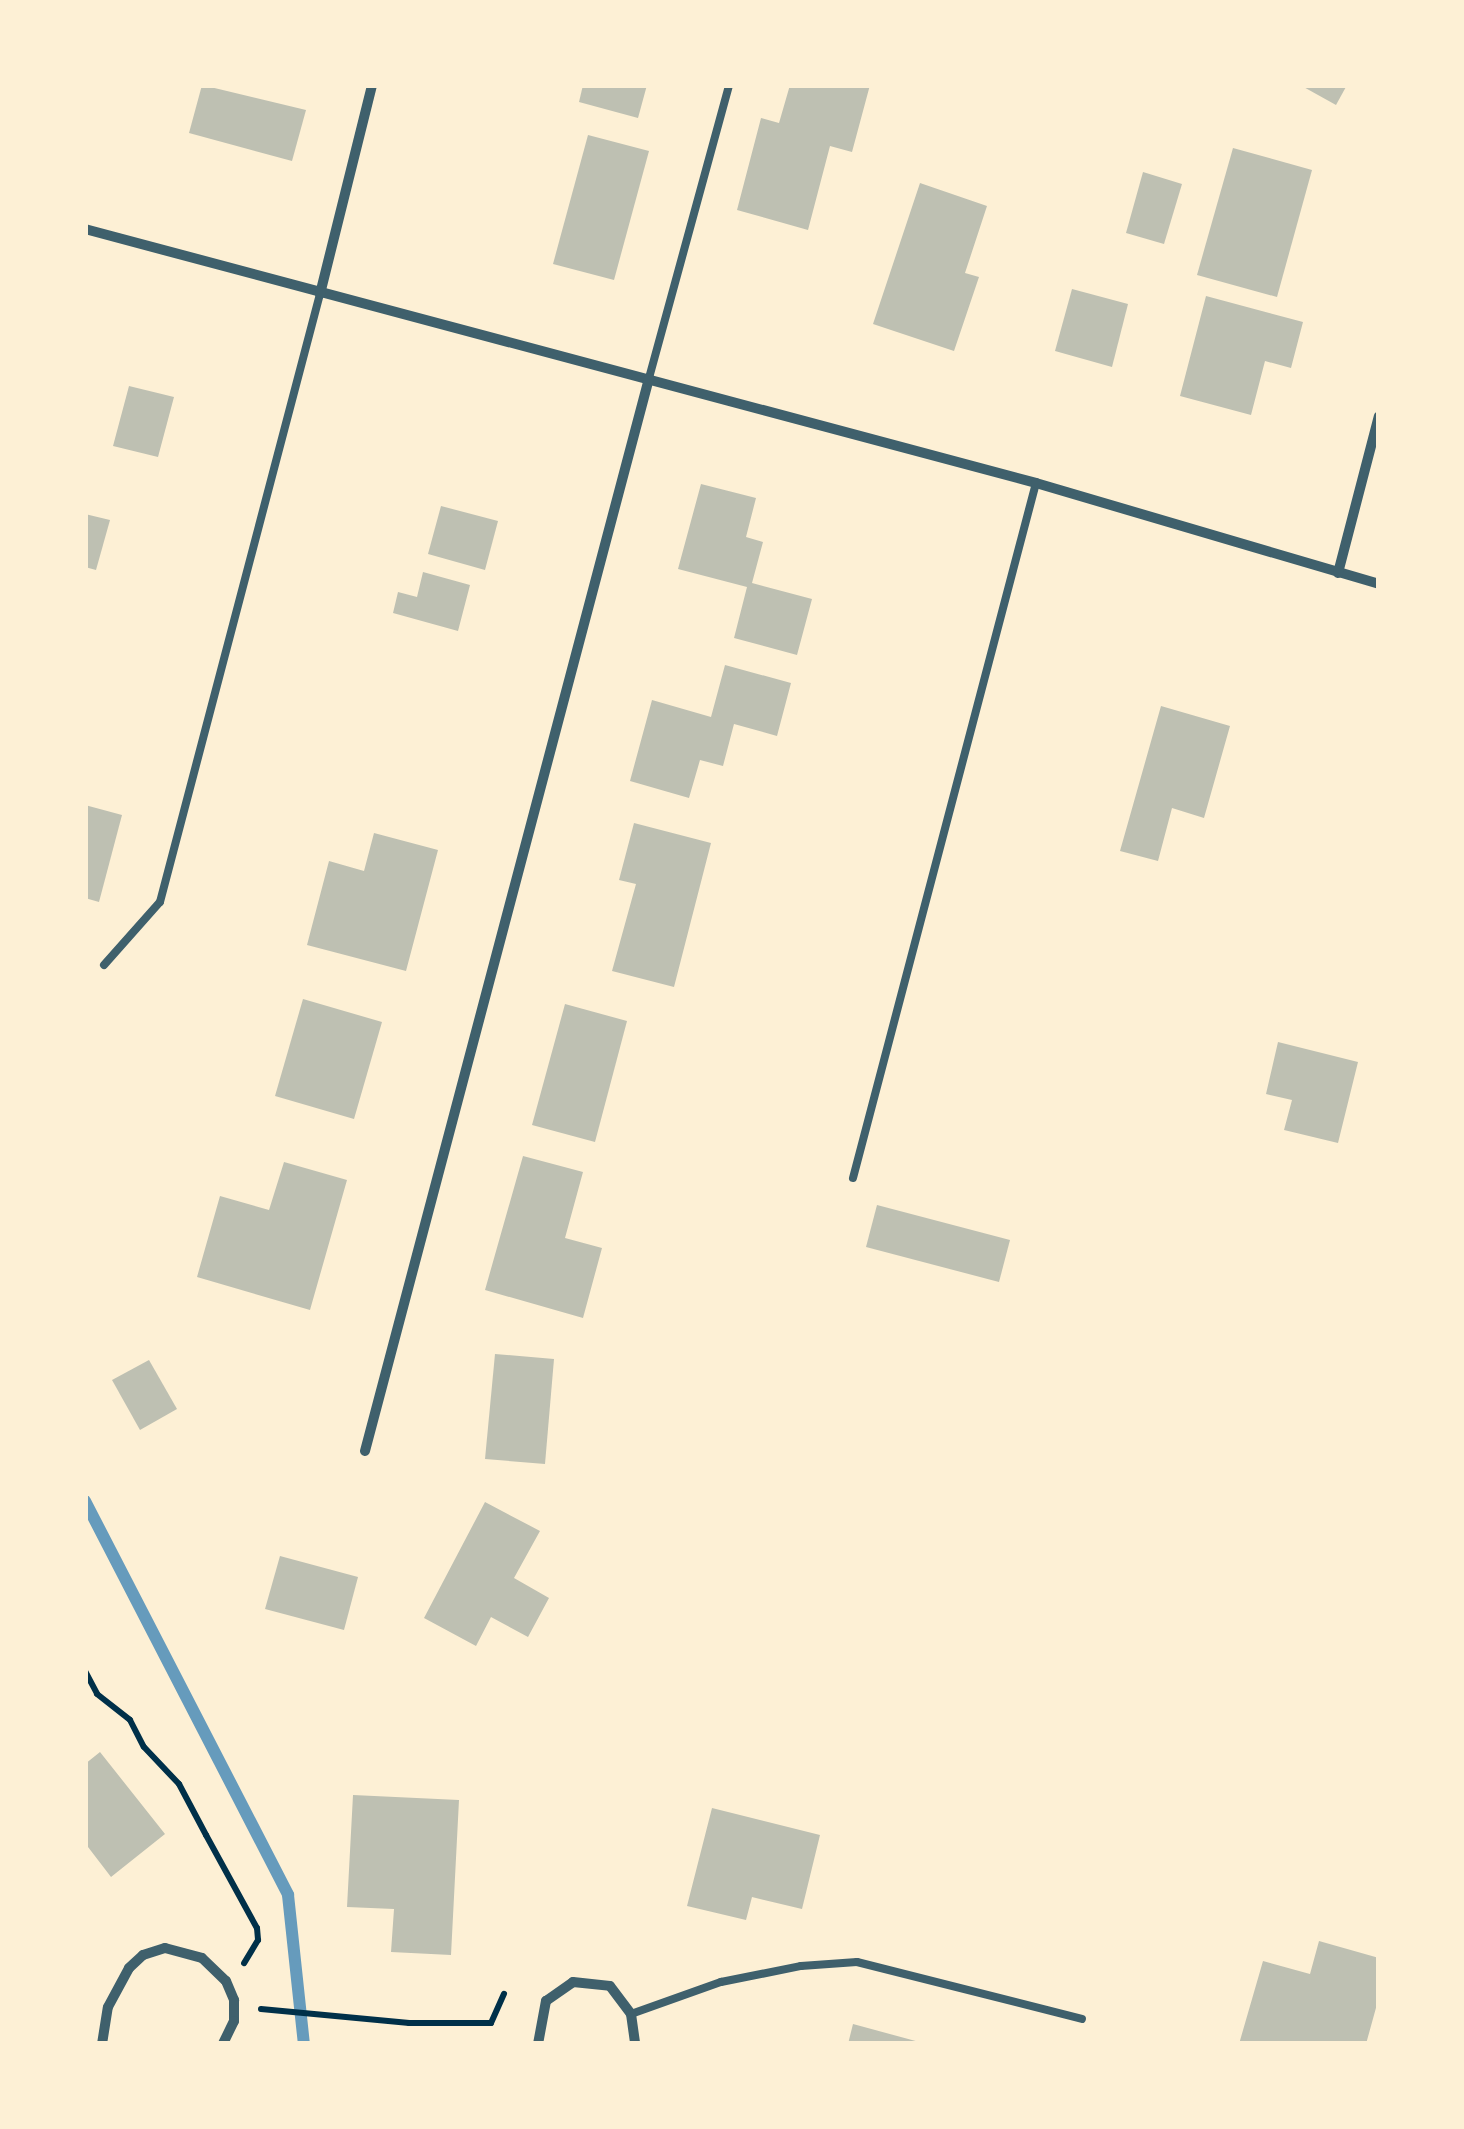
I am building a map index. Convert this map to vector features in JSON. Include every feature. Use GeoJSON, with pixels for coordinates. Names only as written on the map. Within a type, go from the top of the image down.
{"type":"FeatureCollection","features":[{"type":"Feature","properties":{"kind":"street"},"geometry":{"type":"LineString","coordinates":[[320,294],[372,85]]}},
{"type":"Feature","properties":{"kind":"street"},"geometry":{"type":"LineString","coordinates":[[85,229],[1036,483],[1379,584]]}},
{"type":"Feature","properties":{"kind":"street"},"geometry":{"type":"LineString","coordinates":[[366,1451],[648,378]]}},
{"type":"Feature","properties":{"kind":"street"},"geometry":{"type":"LineString","coordinates":[[1338,573],[1379,416]]}},
{"type":"Feature","properties":{"kind":"street"},"geometry":{"type":"LineString","coordinates":[[102,2044],[108,2007],[130,1968],[143,1955],[164,1948],[202,1958],[226,1981],[234,2000],[234,2022],[224,2044]]}},
{"type":"Feature","properties":{"kind":"street"},"geometry":{"type":"LineString","coordinates":[[538,2044],[546,2001],[573,1982],[610,1986],[631,2014],[635,2044]]}},
{"type":"Feature","properties":{"kind":"lane"},"geometry":{"type":"LineString","coordinates":[[648,378],[728,85]]}},
{"type":"Feature","properties":{"kind":"lane"},"geometry":{"type":"LineString","coordinates":[[104,965],[160,902],[320,294]]}},
{"type":"Feature","properties":{"kind":"lane"},"geometry":{"type":"LineString","coordinates":[[852,1178],[1036,483]]}},
{"type":"Feature","properties":{"kind":"lane"},"geometry":{"type":"LineString","coordinates":[[631,2014],[721,1982],[802,1966],[858,1962],[1082,2019]]}},
{"type":"Feature","properties":{"kind":"path"},"geometry":{"type":"LineString","coordinates":[[85,1671],[96,1694],[130,1720],[144,1747],[179,1784],[257,1928],[254,1948],[242,1960]]}},
{"type":"Feature","properties":{"kind":"path"},"geometry":{"type":"LineString","coordinates":[[256,2008],[324,2016],[491,2024],[504,1994]]}},
{"type":"Feature","properties":{"kind":"building"},"geometry":{"type":"Polygon","coordinates":[[[202,85],[306,110],[292,161],[189,133],[202,85]]]}},
{"type":"Feature","properties":{"kind":"building"},"geometry":{"type":"Polygon","coordinates":[[[583,85],[647,85],[638,118],[579,102],[583,85]]]}},
{"type":"Feature","properties":{"kind":"building"},"geometry":{"type":"Polygon","coordinates":[[[790,85],[870,85],[852,152],[830,146],[808,230],[737,210],[761,118],[779,123],[790,85]]]}},
{"type":"Feature","properties":{"kind":"building"},"geometry":{"type":"Polygon","coordinates":[[[1300,85],[1347,85],[1336,105],[1300,85]]]}},
{"type":"Feature","properties":{"kind":"building"},"geometry":{"type":"Polygon","coordinates":[[[588,135],[649,151],[614,280],[553,264],[588,135]]]}},
{"type":"Feature","properties":{"kind":"building"},"geometry":{"type":"Polygon","coordinates":[[[1233,148],[1312,170],[1277,297],[1197,275],[1233,148]]]}},
{"type":"Feature","properties":{"kind":"building"},"geometry":{"type":"Polygon","coordinates":[[[1143,172],[1182,184],[1164,244],[1126,233],[1143,172]]]}},
{"type":"Feature","properties":{"kind":"building"},"geometry":{"type":"Polygon","coordinates":[[[920,183],[987,206],[965,273],[979,277],[954,351],[873,324],[920,183]]]}},
{"type":"Feature","properties":{"kind":"building"},"geometry":{"type":"Polygon","coordinates":[[[1072,289],[1128,304],[1112,367],[1055,351],[1072,289]]]}},
{"type":"Feature","properties":{"kind":"building"},"geometry":{"type":"Polygon","coordinates":[[[1206,296],[1303,322],[1291,368],[1265,361],[1251,415],[1180,396],[1206,296]]]}},
{"type":"Feature","properties":{"kind":"building"},"geometry":{"type":"Polygon","coordinates":[[[129,386],[174,397],[158,457],[113,446],[129,386]]]}},
{"type":"Feature","properties":{"kind":"building"},"geometry":{"type":"Polygon","coordinates":[[[701,484],[756,498],[746,537],[763,542],[752,583],[812,599],[797,655],[734,638],[747,587],[678,569],[701,484]]]}},
{"type":"Feature","properties":{"kind":"building"},"geometry":{"type":"Polygon","coordinates":[[[441,506],[498,521],[485,570],[428,554],[441,506]]]}},
{"type":"Feature","properties":{"kind":"building"},"geometry":{"type":"Polygon","coordinates":[[[85,514],[110,520],[96,570],[85,567],[85,514]]]}},
{"type":"Feature","properties":{"kind":"building"},"geometry":{"type":"Polygon","coordinates":[[[423,572],[470,585],[458,631],[393,613],[398,592],[417,597],[423,572]]]}},
{"type":"Feature","properties":{"kind":"building"},"geometry":{"type":"Polygon","coordinates":[[[725,665],[791,683],[777,736],[734,724],[723,766],[700,760],[689,798],[630,781],[652,700],[711,717],[725,665]]]}},
{"type":"Feature","properties":{"kind":"building"},"geometry":{"type":"Polygon","coordinates":[[[1161,706],[1230,726],[1204,818],[1172,808],[1158,861],[1120,851],[1161,706]]]}},
{"type":"Feature","properties":{"kind":"building"},"geometry":{"type":"Polygon","coordinates":[[[85,805],[122,815],[99,902],[85,898],[85,805]]]}},
{"type":"Feature","properties":{"kind":"building"},"geometry":{"type":"Polygon","coordinates":[[[634,823],[711,843],[674,987],[612,971],[636,884],[619,880],[634,823]]]}},
{"type":"Feature","properties":{"kind":"building"},"geometry":{"type":"Polygon","coordinates":[[[374,833],[438,850],[406,971],[307,945],[329,861],[364,871],[374,833]]]}},
{"type":"Feature","properties":{"kind":"building"},"geometry":{"type":"Polygon","coordinates":[[[303,999],[382,1022],[354,1119],[275,1096],[303,999]]]}},
{"type":"Feature","properties":{"kind":"building"},"geometry":{"type":"Polygon","coordinates":[[[565,1004],[627,1021],[595,1142],[532,1125],[565,1004]]]}},
{"type":"Feature","properties":{"kind":"building"},"geometry":{"type":"Polygon","coordinates":[[[1278,1042],[1358,1062],[1338,1143],[1284,1130],[1292,1100],[1266,1094],[1278,1042]]]}},
{"type":"Feature","properties":{"kind":"building"},"geometry":{"type":"Polygon","coordinates":[[[523,1156],[583,1172],[565,1238],[602,1248],[583,1318],[485,1290],[523,1156]]]}},
{"type":"Feature","properties":{"kind":"building"},"geometry":{"type":"Polygon","coordinates":[[[284,1162],[347,1180],[310,1310],[197,1277],[220,1196],[269,1210],[284,1162]]]}},
{"type":"Feature","properties":{"kind":"building"},"geometry":{"type":"Polygon","coordinates":[[[877,1205],[1010,1240],[999,1282],[866,1247],[877,1205]]]}},
{"type":"Feature","properties":{"kind":"building"},"geometry":{"type":"Polygon","coordinates":[[[495,1354],[554,1359],[545,1464],[485,1459],[495,1354]]]}},
{"type":"Feature","properties":{"kind":"building"},"geometry":{"type":"Polygon","coordinates":[[[149,1360],[177,1409],[140,1430],[112,1380],[149,1360]]]}},
{"type":"Feature","properties":{"kind":"building"},"geometry":{"type":"Polygon","coordinates":[[[485,1502],[540,1531],[514,1578],[549,1598],[528,1637],[491,1617],[476,1646],[424,1618],[485,1502]]]}},
{"type":"Feature","properties":{"kind":"building"},"geometry":{"type":"Polygon","coordinates":[[[280,1556],[358,1577],[344,1630],[265,1609],[280,1556]]]}},
{"type":"Feature","properties":{"kind":"building"},"geometry":{"type":"Polygon","coordinates":[[[100,1752],[165,1834],[111,1877],[88,1847],[85,1850],[85,1764],[100,1752]]]}},
{"type":"Feature","properties":{"kind":"building"},"geometry":{"type":"Polygon","coordinates":[[[353,1795],[459,1800],[451,1955],[391,1952],[394,1909],[347,1907],[353,1795]]]}},
{"type":"Feature","properties":{"kind":"building"},"geometry":{"type":"Polygon","coordinates":[[[712,1808],[820,1835],[802,1909],[752,1897],[746,1920],[687,1906],[712,1808]]]}},
{"type":"Feature","properties":{"kind":"building"},"geometry":{"type":"Polygon","coordinates":[[[1319,1941],[1379,1958],[1379,1997],[1366,2044],[1239,2044],[1263,1961],[1310,1974],[1319,1941]]]}},
{"type":"Feature","properties":{"kind":"building"},"geometry":{"type":"Polygon","coordinates":[[[853,2024],[923,2043],[923,2044],[848,2044],[853,2024]]]}},
{"type":"Feature","properties":{"kind":"waterway"},"geometry":{"type":"LineString","coordinates":[[85,1501],[288,1895],[304,2044]]}}]}
